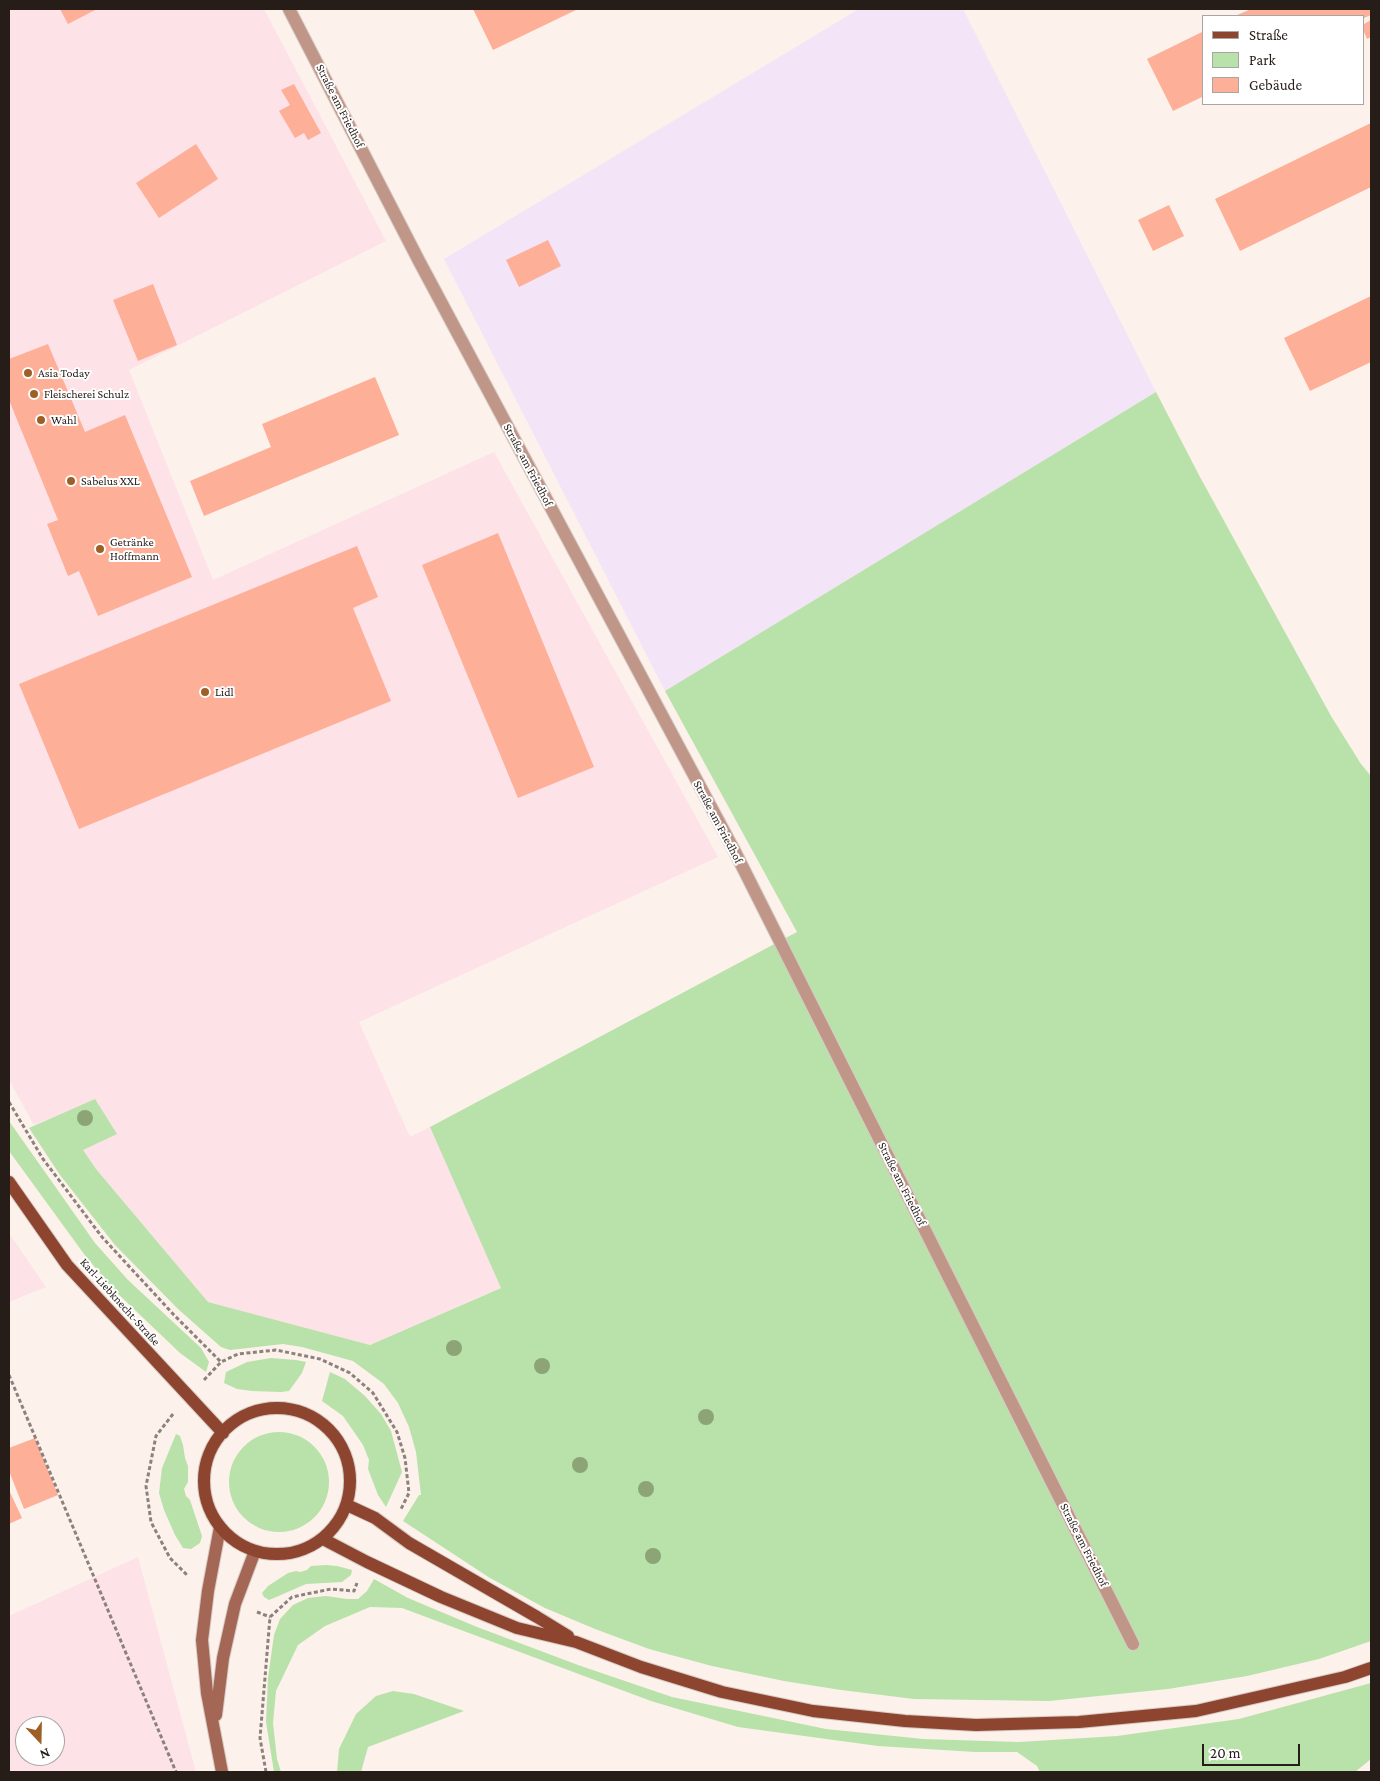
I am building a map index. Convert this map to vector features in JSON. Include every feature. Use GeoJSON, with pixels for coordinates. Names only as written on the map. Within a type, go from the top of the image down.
{"type":"FeatureCollection","features":[{"type":"Feature","properties":{"kind":"main road","name":"Karl-Liebknecht-Straße"},"geometry":{"type":"LineString","coordinates":[[9,1182],[67,1264],[223,1433]]}},
{"type":"Feature","properties":{"kind":"main road"},"geometry":{"type":"LineString","coordinates":[[283,1408],[304,1413],[323,1424],[339,1441],[348,1461],[351,1483],[347,1505],[337,1523],[323,1539],[302,1550],[278,1555],[255,1551],[236,1542],[220,1527],[210,1510],[205,1490],[205,1470],[211,1450],[223,1433],[240,1419],[260,1410],[283,1408]]}},
{"type":"Feature","properties":{"kind":"main road"},"geometry":{"type":"LineString","coordinates":[[347,1505],[375,1518],[389,1530],[538,1617],[576,1642]]}},
{"type":"Feature","properties":{"kind":"main road"},"geometry":{"type":"LineString","coordinates":[[323,1539],[441,1597],[518,1628],[576,1642],[641,1666],[722,1692],[813,1711],[905,1721],[976,1725],[1079,1722],[1196,1711],[1346,1677],[1371,1668]]}},
{"type":"Feature","properties":{"kind":"street"},"geometry":{"type":"LineString","coordinates":[[220,1527],[208,1591],[202,1640],[207,1692],[215,1725],[222,1772]]}},
{"type":"Feature","properties":{"kind":"street"},"geometry":{"type":"LineString","coordinates":[[215,1725],[222,1658],[234,1604],[255,1551]]}},
{"type":"Feature","properties":{"kind":"lane","name":"Straße am Friedhof"},"geometry":{"type":"LineString","coordinates":[[289,9],[429,278],[734,850],[1133,1644]]}},
{"type":"Feature","properties":{"kind":"path"},"geometry":{"type":"LineString","coordinates":[[9,1102],[43,1159],[102,1236],[174,1315],[221,1362],[238,1354],[276,1350],[320,1359],[350,1373],[373,1394],[397,1432],[405,1458],[409,1493],[389,1530]]}},
{"type":"Feature","properties":{"kind":"path"},"geometry":{"type":"LineString","coordinates":[[9,1375],[176,1772]]}},
{"type":"Feature","properties":{"kind":"path"},"geometry":{"type":"LineString","coordinates":[[188,1396],[156,1436],[146,1486],[151,1522],[170,1558],[190,1578],[208,1591]]}},
{"type":"Feature","properties":{"kind":"path"},"geometry":{"type":"LineString","coordinates":[[266,1772],[260,1738],[270,1616],[292,1597],[332,1589],[354,1590],[367,1562]]}},
{"type":"Feature","properties":{"kind":"shaded area"},"geometry":{"type":"Polygon","coordinates":[[[9,9],[264,9],[386,241],[129,370],[213,580],[494,452],[718,857],[359,1022],[410,1137],[430,1127],[502,1287],[370,1345],[208,1302],[82,1150],[95,1100],[34,1125],[9,1080],[9,9]]]}},
{"type":"Feature","properties":{"kind":"shaded area"},"geometry":{"type":"Polygon","coordinates":[[[859,9],[963,9],[1156,392],[665,691],[444,259],[859,9]]]}},
{"type":"Feature","properties":{"kind":"shaded area"},"geometry":{"type":"Polygon","coordinates":[[[9,1233],[46,1287],[9,1302],[9,1233]]]}},
{"type":"Feature","properties":{"kind":"shaded area"},"geometry":{"type":"Polygon","coordinates":[[[138,1557],[196,1772],[9,1772],[9,1616],[138,1557]]]}},
{"type":"Feature","properties":{"kind":"green space"},"geometry":{"type":"Polygon","coordinates":[[[1156,392],[1200,477],[1331,716],[1361,764],[1371,776],[1371,1641],[1319,1659],[1247,1676],[1168,1689],[1049,1701],[914,1699],[784,1681],[712,1666],[649,1649],[545,1608],[490,1578],[403,1521],[419,1495],[421,1495],[416,1452],[409,1427],[398,1403],[384,1384],[353,1361],[302,1347],[283,1344],[230,1350],[221,1347],[178,1309],[115,1245],[60,1175],[29,1128],[95,1099],[117,1134],[83,1150],[96,1169],[208,1302],[370,1345],[501,1288],[430,1127],[797,932],[665,691],[1156,392]]]}},
{"type":"Feature","properties":{"kind":"green space"},"geometry":{"type":"Polygon","coordinates":[[[9,1121],[95,1243],[128,1280],[201,1348],[209,1362],[206,1372],[180,1353],[112,1288],[84,1254],[9,1151],[9,1121]]]}},
{"type":"Feature","properties":{"kind":"green space"},"geometry":{"type":"Polygon","coordinates":[[[271,1358],[306,1362],[302,1373],[289,1391],[252,1391],[237,1389],[224,1383],[226,1372],[247,1362],[271,1358]]]}},
{"type":"Feature","properties":{"kind":"green space"},"geometry":{"type":"Polygon","coordinates":[[[330,1372],[345,1379],[365,1396],[381,1414],[391,1431],[402,1472],[386,1507],[378,1495],[368,1469],[369,1460],[363,1445],[343,1416],[322,1401],[330,1372]]]}},
{"type":"Feature","properties":{"kind":"green space"},"geometry":{"type":"Polygon","coordinates":[[[279,1432],[289,1433],[307,1440],[321,1454],[328,1472],[328,1492],[321,1510],[307,1524],[289,1531],[279,1532],[269,1531],[251,1524],[237,1510],[230,1492],[229,1482],[230,1472],[237,1454],[251,1440],[269,1433],[279,1432]]]}},
{"type":"Feature","properties":{"kind":"green space"},"geometry":{"type":"Polygon","coordinates":[[[176,1434],[180,1436],[188,1466],[188,1482],[184,1489],[186,1496],[190,1500],[202,1536],[200,1543],[191,1549],[183,1548],[175,1535],[159,1493],[162,1468],[176,1434]]]}},
{"type":"Feature","properties":{"kind":"green space"},"geometry":{"type":"Polygon","coordinates":[[[326,1565],[352,1570],[351,1575],[342,1582],[306,1584],[269,1600],[262,1593],[268,1586],[288,1573],[307,1570],[311,1566],[326,1565]]]}},
{"type":"Feature","properties":{"kind":"green space"},"geometry":{"type":"Polygon","coordinates":[[[374,1579],[408,1598],[477,1627],[578,1665],[672,1697],[826,1729],[923,1739],[1019,1742],[1117,1736],[1239,1719],[1371,1683],[1371,1759],[1355,1772],[1040,1772],[1037,1766],[1017,1752],[975,1752],[878,1746],[738,1727],[651,1701],[402,1608],[370,1607],[325,1626],[298,1645],[276,1691],[273,1723],[277,1759],[281,1772],[274,1772],[266,1722],[268,1678],[274,1635],[280,1619],[293,1605],[308,1598],[326,1596],[358,1599],[367,1591],[374,1579]]]}},
{"type":"Feature","properties":{"kind":"green space"},"geometry":{"type":"Polygon","coordinates":[[[393,1691],[414,1694],[464,1711],[368,1747],[361,1772],[337,1772],[339,1749],[356,1714],[376,1696],[393,1691]]]}},
{"type":"Feature","properties":{"kind":"building"},"geometry":{"type":"Polygon","coordinates":[[[60,9],[97,9],[68,24],[60,9]]]}},
{"type":"Feature","properties":{"kind":"building"},"geometry":{"type":"Polygon","coordinates":[[[473,9],[578,9],[493,50],[473,9]]]}},
{"type":"Feature","properties":{"kind":"building"},"geometry":{"type":"Polygon","coordinates":[[[1251,9],[1371,9],[1371,15],[1365,18],[1365,15],[1237,15],[1251,9]]]}},
{"type":"Feature","properties":{"kind":"building"},"geometry":{"type":"Polygon","coordinates":[[[1371,20],[1371,37],[1367,39],[1365,34],[1365,23],[1371,20]]]}},
{"type":"Feature","properties":{"kind":"building"},"geometry":{"type":"Polygon","coordinates":[[[1202,32],[1202,97],[1173,111],[1147,59],[1202,32]]]}},
{"type":"Feature","properties":{"kind":"building"},"geometry":{"type":"Polygon","coordinates":[[[294,84],[321,133],[308,140],[304,133],[295,138],[279,111],[290,105],[281,90],[294,84]]]}},
{"type":"Feature","properties":{"kind":"building"},"geometry":{"type":"Polygon","coordinates":[[[1371,123],[1371,187],[1240,251],[1215,199],[1371,123]]]}},
{"type":"Feature","properties":{"kind":"building"},"geometry":{"type":"Polygon","coordinates":[[[196,144],[218,179],[159,218],[136,183],[196,144]]]}},
{"type":"Feature","properties":{"kind":"building"},"geometry":{"type":"Polygon","coordinates":[[[1169,205],[1184,236],[1153,251],[1138,220],[1169,205]]]}},
{"type":"Feature","properties":{"kind":"building"},"geometry":{"type":"Polygon","coordinates":[[[548,240],[561,266],[519,287],[506,260],[548,240]]]}},
{"type":"Feature","properties":{"kind":"building"},"geometry":{"type":"Polygon","coordinates":[[[153,284],[177,345],[138,361],[113,300],[153,284]]]}},
{"type":"Feature","properties":{"kind":"building"},"geometry":{"type":"Polygon","coordinates":[[[1371,296],[1371,362],[1310,391],[1284,338],[1371,296]]]}},
{"type":"Feature","properties":{"kind":"building"},"geometry":{"type":"Polygon","coordinates":[[[48,344],[85,432],[125,415],[192,577],[98,616],[79,571],[68,576],[47,524],[58,520],[9,400],[9,359],[48,344]]]}},
{"type":"Feature","properties":{"kind":"building"},"geometry":{"type":"Polygon","coordinates":[[[375,377],[399,435],[204,516],[190,481],[271,447],[262,424],[375,377]]]}},
{"type":"Feature","properties":{"kind":"building"},"geometry":{"type":"Polygon","coordinates":[[[498,533],[594,767],[518,798],[422,565],[498,533]]]}},
{"type":"Feature","properties":{"kind":"building","name":"Lidl"},"geometry":{"type":"Polygon","coordinates":[[[357,546],[378,597],[353,608],[391,701],[79,829],[19,684],[357,546]]]}},
{"type":"Feature","properties":{"kind":"building"},"geometry":{"type":"Polygon","coordinates":[[[35,1438],[58,1495],[24,1509],[9,1471],[9,1448],[35,1438]]]}},
{"type":"Feature","properties":{"kind":"building"},"geometry":{"type":"Polygon","coordinates":[[[9,1490],[22,1518],[9,1524],[9,1490]]]}},
{"type":"Feature","properties":{"kind":"place","name":"Asia Today"},"geometry":{"type":"Point","coordinates":[28,373]}},
{"type":"Feature","properties":{"kind":"place","name":"Fleischerei Schulz"},"geometry":{"type":"Point","coordinates":[34,394]}},
{"type":"Feature","properties":{"kind":"place","name":"Wahl"},"geometry":{"type":"Point","coordinates":[41,420]}},
{"type":"Feature","properties":{"kind":"place","name":"Sabelus XXL"},"geometry":{"type":"Point","coordinates":[71,481]}},
{"type":"Feature","properties":{"kind":"place","name":"Getränke Hoffmann"},"geometry":{"type":"Point","coordinates":[100,549]}},
{"type":"Feature","properties":{"kind":"place","name":"Lidl"},"geometry":{"type":"Point","coordinates":[205,692]}}]}
